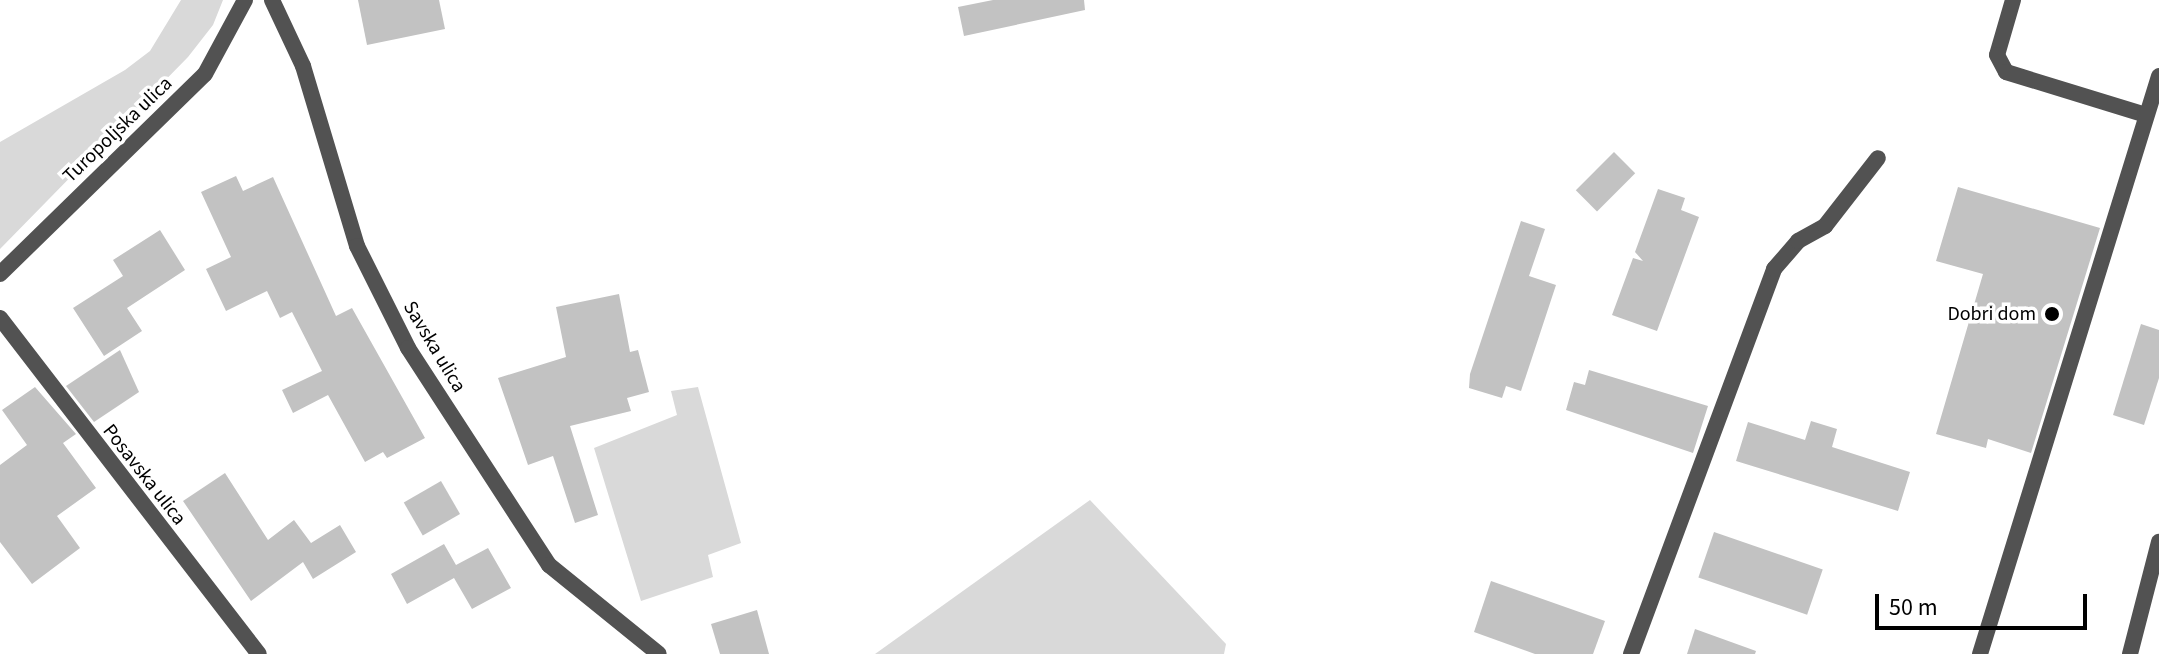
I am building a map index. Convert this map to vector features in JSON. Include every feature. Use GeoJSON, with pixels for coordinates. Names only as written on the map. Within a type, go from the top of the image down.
{"type":"FeatureCollection","features":[{"type":"Feature","properties":{"kind":"street","name":"Turopoljska ulica"},"geometry":{"type":"LineString","coordinates":[[0,274],[205,74],[245,0]]}},
{"type":"Feature","properties":{"kind":"street","name":"Savska ulica"},"geometry":{"type":"LineString","coordinates":[[272,0],[303,66],[357,246],[408,348],[549,565],[659,654]]}},
{"type":"Feature","properties":{"kind":"street"},"geometry":{"type":"LineString","coordinates":[[2013,0],[1997,55],[2006,72],[2146,115]]}},
{"type":"Feature","properties":{"kind":"street"},"geometry":{"type":"LineString","coordinates":[[1980,654],[2159,76]]}},
{"type":"Feature","properties":{"kind":"street"},"geometry":{"type":"LineString","coordinates":[[1631,654],[1774,269],[1798,241],[1825,226],[1878,158]]}},
{"type":"Feature","properties":{"kind":"street","name":"Posavska ulica"},"geometry":{"type":"LineString","coordinates":[[0,318],[259,654]]}},
{"type":"Feature","properties":{"kind":"street"},"geometry":{"type":"LineString","coordinates":[[2130,654],[2159,542]]}},
{"type":"Feature","properties":{"kind":"shaded area"},"geometry":{"type":"Polygon","coordinates":[[[181,0],[223,0],[213,25],[188,57],[0,249],[0,142],[125,70],[150,51],[181,0]]]}},
{"type":"Feature","properties":{"kind":"shaded area"},"geometry":{"type":"Polygon","coordinates":[[[698,387],[741,543],[708,555],[713,577],[641,601],[594,448],[677,415],[671,391],[698,387]]]}},
{"type":"Feature","properties":{"kind":"shaded area"},"geometry":{"type":"Polygon","coordinates":[[[1090,500],[1226,644],[1224,654],[875,654],[1090,500]]]}},
{"type":"Feature","properties":{"kind":"building"},"geometry":{"type":"Polygon","coordinates":[[[358,0],[439,0],[445,29],[367,45],[358,0]]]}},
{"type":"Feature","properties":{"kind":"building"},"geometry":{"type":"Polygon","coordinates":[[[993,0],[1084,0],[1085,10],[964,36],[958,7],[993,0]]]}},
{"type":"Feature","properties":{"kind":"building"},"geometry":{"type":"Polygon","coordinates":[[[1614,152],[1635,173],[1597,211],[1576,190],[1614,152]]]}},
{"type":"Feature","properties":{"kind":"building"},"geometry":{"type":"Polygon","coordinates":[[[236,176],[243,191],[273,177],[336,316],[352,308],[425,438],[387,458],[383,452],[365,462],[328,395],[293,413],[282,390],[322,371],[292,312],[280,318],[267,291],[226,311],[206,269],[231,257],[201,192],[236,176]]]}},
{"type":"Feature","properties":{"kind":"building","name":"Dobri dom"},"geometry":{"type":"Polygon","coordinates":[[[1958,187],[2100,228],[2031,453],[1988,439],[1986,448],[1936,434],[1983,274],[1936,261],[1958,187]]]}},
{"type":"Feature","properties":{"kind":"building"},"geometry":{"type":"Polygon","coordinates":[[[1658,189],[1685,198],[1681,210],[1699,217],[1657,331],[1612,315],[1633,258],[1643,261],[1635,252],[1658,189]]]}},
{"type":"Feature","properties":{"kind":"building"},"geometry":{"type":"Polygon","coordinates":[[[1521,221],[1545,229],[1529,276],[1556,285],[1521,391],[1506,386],[1502,398],[1469,388],[1470,374],[1521,221]]]}},
{"type":"Feature","properties":{"kind":"building"},"geometry":{"type":"Polygon","coordinates":[[[160,230],[185,270],[127,308],[142,331],[104,356],[73,308],[123,276],[113,260],[160,230]]]}},
{"type":"Feature","properties":{"kind":"building"},"geometry":{"type":"Polygon","coordinates":[[[619,294],[630,352],[638,350],[649,392],[627,398],[631,411],[570,426],[598,515],[575,523],[553,456],[528,465],[498,378],[566,357],[556,307],[619,294]]]}},
{"type":"Feature","properties":{"kind":"building"},"geometry":{"type":"Polygon","coordinates":[[[2141,324],[2159,330],[2159,378],[2144,425],[2113,415],[2141,324]]]}},
{"type":"Feature","properties":{"kind":"building"},"geometry":{"type":"Polygon","coordinates":[[[120,350],[139,392],[94,422],[66,386],[120,350]]]}},
{"type":"Feature","properties":{"kind":"building"},"geometry":{"type":"Polygon","coordinates":[[[1589,370],[1708,406],[1693,453],[1566,410],[1574,382],[1585,385],[1589,370]]]}},
{"type":"Feature","properties":{"kind":"building"},"geometry":{"type":"Polygon","coordinates":[[[35,387],[76,434],[63,443],[96,488],[57,516],[80,548],[32,584],[0,542],[0,465],[27,445],[2,410],[35,387]]]}},
{"type":"Feature","properties":{"kind":"building"},"geometry":{"type":"Polygon","coordinates":[[[1811,421],[1837,429],[1832,447],[1910,472],[1898,511],[1736,461],[1748,422],[1805,440],[1811,421]]]}},
{"type":"Feature","properties":{"kind":"building"},"geometry":{"type":"Polygon","coordinates":[[[225,473],[268,540],[294,520],[311,543],[340,525],[356,552],[313,579],[303,562],[251,601],[183,501],[225,473]]]}},
{"type":"Feature","properties":{"kind":"building"},"geometry":{"type":"Polygon","coordinates":[[[441,481],[460,514],[423,535],[404,502],[441,481]]]}},
{"type":"Feature","properties":{"kind":"building"},"geometry":{"type":"Polygon","coordinates":[[[1714,532],[1823,569],[1807,615],[1698,577],[1714,532]]]}},
{"type":"Feature","properties":{"kind":"building"},"geometry":{"type":"Polygon","coordinates":[[[444,544],[456,565],[488,548],[511,588],[472,609],[454,578],[407,604],[391,574],[444,544]]]}},
{"type":"Feature","properties":{"kind":"building"},"geometry":{"type":"Polygon","coordinates":[[[1491,581],[1605,621],[1593,654],[1535,654],[1474,632],[1491,581]]]}},
{"type":"Feature","properties":{"kind":"building"},"geometry":{"type":"Polygon","coordinates":[[[757,610],[769,654],[720,654],[711,624],[757,610]]]}},
{"type":"Feature","properties":{"kind":"building"},"geometry":{"type":"Polygon","coordinates":[[[1695,629],[1756,651],[1755,654],[1687,654],[1695,629]]]}},
{"type":"Feature","properties":{"kind":"place","name":"Dobri dom"},"geometry":{"type":"Point","coordinates":[2052,314]}}]}
